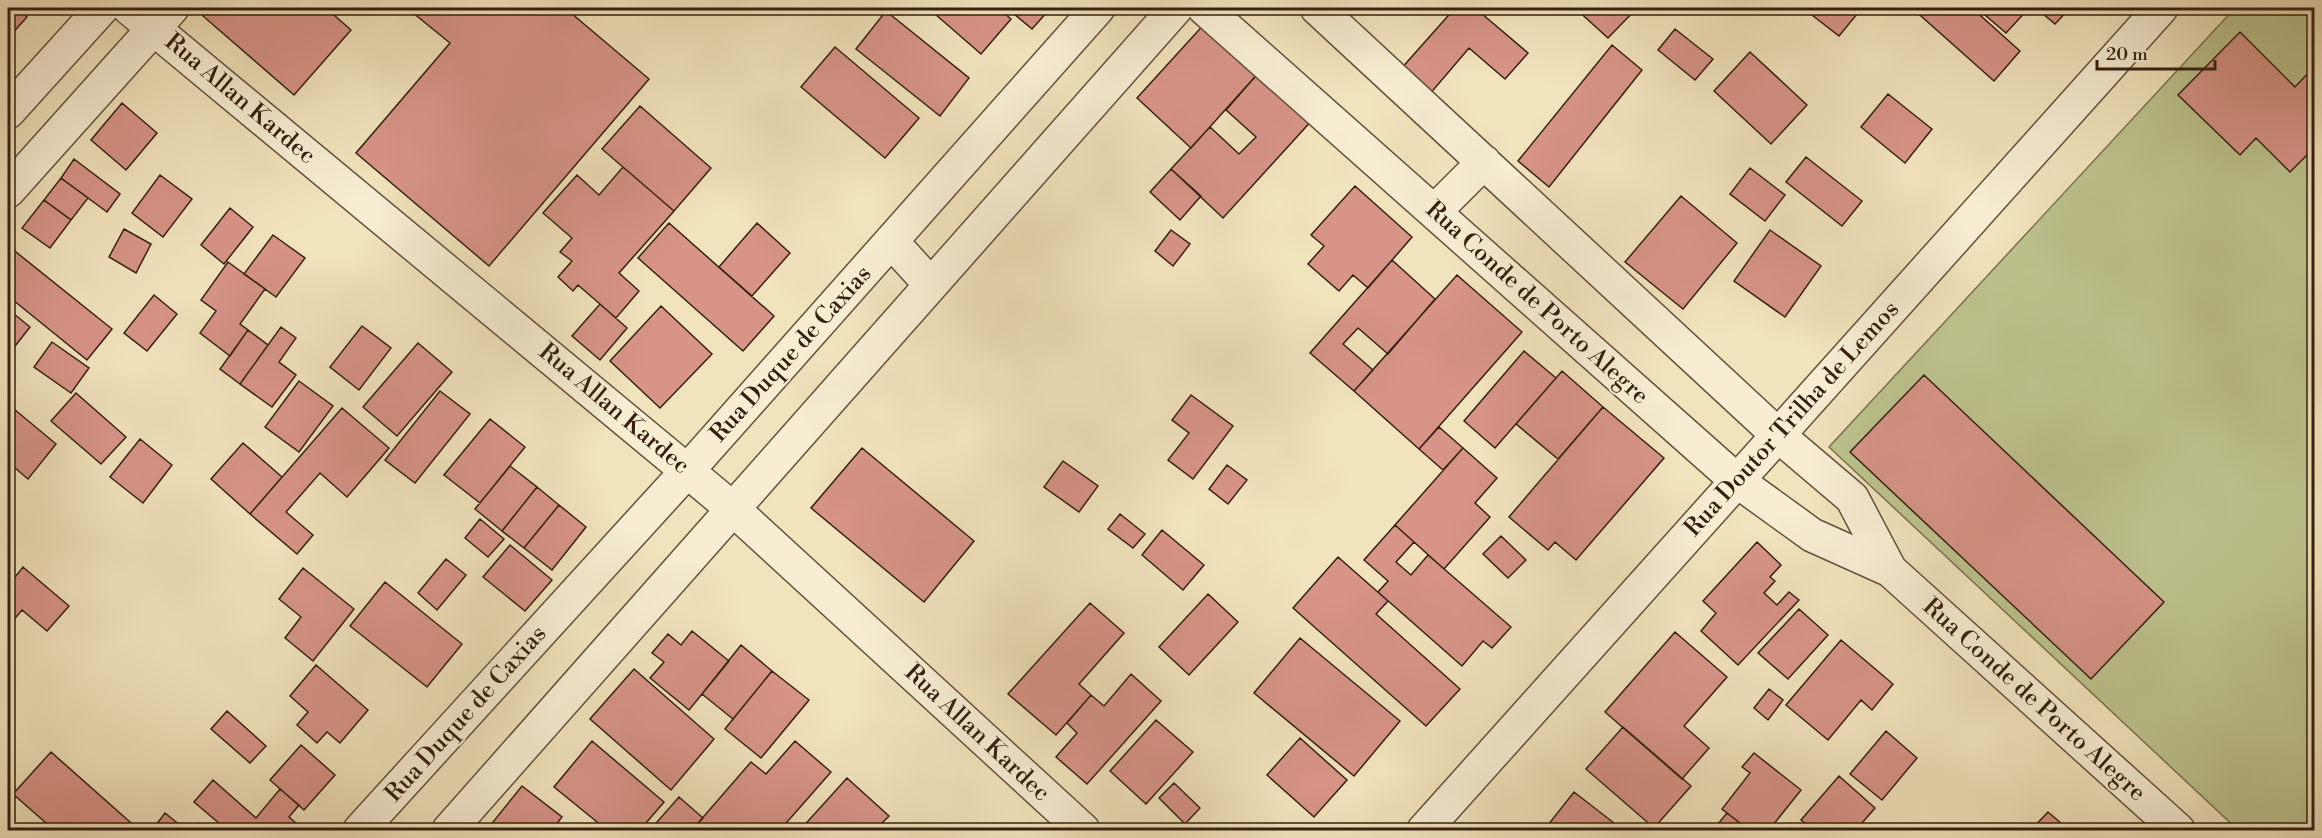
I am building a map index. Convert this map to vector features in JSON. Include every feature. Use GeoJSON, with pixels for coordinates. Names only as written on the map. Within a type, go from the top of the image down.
{"type":"FeatureCollection","features":[{"type":"Feature","properties":{"kind":"street"},"geometry":{"type":"LineString","coordinates":[[8,112],[102,8]]}},
{"type":"Feature","properties":{"kind":"street","name":"Rua Allan Kardec"},"geometry":{"type":"LineString","coordinates":[[129,8],[163,18],[688,470],[1083,831]]}},
{"type":"Feature","properties":{"kind":"street","name":"Rua Duque de Caxias"},"geometry":{"type":"LineString","coordinates":[[360,831],[688,470],[1098,8]]}},
{"type":"Feature","properties":{"kind":"street"},"geometry":{"type":"LineString","coordinates":[[449,831],[1176,8]]}},
{"type":"Feature","properties":{"kind":"street","name":"Rua Conde de Porto Alegre"},"geometry":{"type":"LineString","coordinates":[[1204,8],[1736,480],[1812,535],[1890,570],[2178,831]]}},
{"type":"Feature","properties":{"kind":"street","name":"Rua Conde de Porto Alegre"},"geometry":{"type":"LineString","coordinates":[[1317,8],[1779,436],[1852,498],[1890,570]]}},
{"type":"Feature","properties":{"kind":"street","name":"Rua Doutor Trilha de Lemos"},"geometry":{"type":"LineString","coordinates":[[1424,831],[2161,8]]}},
{"type":"Feature","properties":{"kind":"street"},"geometry":{"type":"LineString","coordinates":[[8,191],[163,18]]}},
{"type":"Feature","properties":{"kind":"street"},"geometry":{"type":"LineString","coordinates":[[1434,212],[1484,162]]}},
{"type":"Feature","properties":{"kind":"street"},"geometry":{"type":"LineString","coordinates":[[891,242],[931,285]]}},
{"type":"Feature","properties":{"kind":"green space"},"geometry":{"type":"Polygon","coordinates":[[[2235,8],[2311,8],[2314,11],[2314,830],[2238,830],[1829,447],[2235,8]]]}},
{"type":"Feature","properties":{"kind":"building"},"geometry":{"type":"Polygon","coordinates":[[[8,8],[17,8],[27,17],[8,38],[8,8]]]}},
{"type":"Feature","properties":{"kind":"building"},"geometry":{"type":"Polygon","coordinates":[[[210,8],[326,8],[351,30],[294,95],[203,16],[210,8]]]}},
{"type":"Feature","properties":{"kind":"building"},"geometry":{"type":"Polygon","coordinates":[[[407,8],[565,8],[649,79],[489,266],[356,153],[450,43],[407,8]]]}},
{"type":"Feature","properties":{"kind":"building"},"geometry":{"type":"Polygon","coordinates":[[[940,8],[998,8],[1011,19],[981,54],[935,14],[940,8]]]}},
{"type":"Feature","properties":{"kind":"building"},"geometry":{"type":"Polygon","coordinates":[[[1007,8],[1045,8],[1048,11],[1032,29],[1007,8]]]}},
{"type":"Feature","properties":{"kind":"building"},"geometry":{"type":"Polygon","coordinates":[[[1455,8],[1475,8],[1528,53],[1505,79],[1469,48],[1429,95],[1400,70],[1455,8]]]}},
{"type":"Feature","properties":{"kind":"building"},"geometry":{"type":"Polygon","coordinates":[[[1575,8],[1637,8],[1608,38],[1575,8]]]}},
{"type":"Feature","properties":{"kind":"building"},"geometry":{"type":"Polygon","coordinates":[[[1803,8],[1862,8],[1839,36],[1803,8]]]}},
{"type":"Feature","properties":{"kind":"building"},"geometry":{"type":"Polygon","coordinates":[[[1912,8],[1972,8],[2020,51],[1994,81],[1912,8]]]}},
{"type":"Feature","properties":{"kind":"building"},"geometry":{"type":"Polygon","coordinates":[[[1977,8],[2029,8],[2006,33],[1977,8]]]}},
{"type":"Feature","properties":{"kind":"building"},"geometry":{"type":"Polygon","coordinates":[[[2036,8],[2070,8],[2055,24],[2036,8]]]}},
{"type":"Feature","properties":{"kind":"building"},"geometry":{"type":"Polygon","coordinates":[[[886,11],[969,78],[940,116],[856,49],[886,11]]]}},
{"type":"Feature","properties":{"kind":"building"},"geometry":{"type":"Polygon","coordinates":[[[1207,21],[1261,70],[1191,148],[1137,98],[1207,21]]]}},
{"type":"Feature","properties":{"kind":"building"},"geometry":{"type":"Polygon","coordinates":[[[1675,29],[1713,59],[1695,80],[1658,50],[1675,29]]]}},
{"type":"Feature","properties":{"kind":"building"},"geometry":{"type":"Polygon","coordinates":[[[2240,32],[2295,87],[2314,67],[2314,148],[2290,172],[2256,138],[2240,155],[2178,95],[2240,32]]]}},
{"type":"Feature","properties":{"kind":"building"},"geometry":{"type":"Polygon","coordinates":[[[1612,45],[1642,70],[1549,187],[1518,161],[1612,45]]]}},
{"type":"Feature","properties":{"kind":"building"},"geometry":{"type":"Polygon","coordinates":[[[835,47],[919,118],[885,158],[801,87],[835,47]]]}},
{"type":"Feature","properties":{"kind":"building"},"geometry":{"type":"Polygon","coordinates":[[[1750,52],[1807,105],[1771,144],[1714,91],[1750,52]]]}},
{"type":"Feature","properties":{"kind":"building"},"geometry":{"type":"Polygon","coordinates":[[[1261,70],[1314,118],[1223,218],[1171,169],[1210,127],[1239,154],[1256,137],[1226,110],[1261,70]]]}},
{"type":"Feature","properties":{"kind":"building"},"geometry":{"type":"Polygon","coordinates":[[[1888,94],[1932,129],[1905,163],[1861,127],[1888,94]]]}},
{"type":"Feature","properties":{"kind":"building"},"geometry":{"type":"Polygon","coordinates":[[[122,103],[157,133],[126,170],[91,140],[122,103]]]}},
{"type":"Feature","properties":{"kind":"building"},"geometry":{"type":"Polygon","coordinates":[[[640,106],[711,168],[674,211],[602,149],[640,106]]]}},
{"type":"Feature","properties":{"kind":"building"},"geometry":{"type":"Polygon","coordinates":[[[1806,157],[1862,201],[1842,226],[1786,182],[1806,157]]]}},
{"type":"Feature","properties":{"kind":"building"},"geometry":{"type":"Polygon","coordinates":[[[74,159],[120,194],[107,212],[61,178],[74,159]]]}},
{"type":"Feature","properties":{"kind":"building"},"geometry":{"type":"Polygon","coordinates":[[[623,167],[674,211],[619,273],[639,291],[616,318],[578,285],[573,291],[558,277],[572,261],[560,252],[572,238],[543,213],[577,175],[599,195],[623,167]]]}},
{"type":"Feature","properties":{"kind":"building"},"geometry":{"type":"Polygon","coordinates":[[[1750,168],[1785,195],[1765,221],[1730,194],[1750,168]]]}},
{"type":"Feature","properties":{"kind":"building"},"geometry":{"type":"Polygon","coordinates":[[[1171,169],[1201,196],[1180,220],[1150,192],[1171,169]]]}},
{"type":"Feature","properties":{"kind":"building"},"geometry":{"type":"Polygon","coordinates":[[[160,175],[192,199],[163,237],[132,213],[160,175]]]}},
{"type":"Feature","properties":{"kind":"building"},"geometry":{"type":"Polygon","coordinates":[[[61,178],[88,198],[71,220],[44,200],[61,178]]]}},
{"type":"Feature","properties":{"kind":"building"},"geometry":{"type":"Polygon","coordinates":[[[1355,186],[1412,237],[1368,288],[1353,275],[1339,291],[1308,264],[1324,246],[1311,235],[1355,186]]]}},
{"type":"Feature","properties":{"kind":"building"},"geometry":{"type":"Polygon","coordinates":[[[1681,196],[1737,243],[1683,309],[1625,262],[1681,196]]]}},
{"type":"Feature","properties":{"kind":"building"},"geometry":{"type":"Polygon","coordinates":[[[44,200],[71,220],[50,248],[22,228],[44,200]]]}},
{"type":"Feature","properties":{"kind":"building"},"geometry":{"type":"Polygon","coordinates":[[[230,208],[253,227],[224,264],[201,245],[230,208]]]}},
{"type":"Feature","properties":{"kind":"building"},"geometry":{"type":"Polygon","coordinates":[[[669,223],[774,316],[743,351],[638,258],[669,223]]]}},
{"type":"Feature","properties":{"kind":"building"},"geometry":{"type":"Polygon","coordinates":[[[757,223],[790,253],[752,296],[719,267],[757,223]]]}},
{"type":"Feature","properties":{"kind":"building"},"geometry":{"type":"Polygon","coordinates":[[[124,229],[151,244],[136,273],[109,257],[124,229]]]}},
{"type":"Feature","properties":{"kind":"building"},"geometry":{"type":"Polygon","coordinates":[[[1171,230],[1190,244],[1173,266],[1155,251],[1171,230]]]}},
{"type":"Feature","properties":{"kind":"building"},"geometry":{"type":"Polygon","coordinates":[[[1770,230],[1821,266],[1785,317],[1734,281],[1770,230]]]}},
{"type":"Feature","properties":{"kind":"building"},"geometry":{"type":"Polygon","coordinates":[[[273,235],[305,258],[276,297],[244,274],[273,235]]]}},
{"type":"Feature","properties":{"kind":"building"},"geometry":{"type":"Polygon","coordinates":[[[11,248],[112,329],[87,360],[8,296],[8,252],[11,248]]]}},
{"type":"Feature","properties":{"kind":"building"},"geometry":{"type":"Polygon","coordinates":[[[1392,260],[1435,299],[1388,354],[1358,328],[1343,344],[1373,370],[1354,391],[1310,353],[1392,260]]]}},
{"type":"Feature","properties":{"kind":"building"},"geometry":{"type":"Polygon","coordinates":[[[228,262],[265,289],[240,324],[248,330],[230,356],[200,333],[216,311],[201,300],[228,262]]]}},
{"type":"Feature","properties":{"kind":"building"},"geometry":{"type":"Polygon","coordinates":[[[1457,275],[1522,332],[1419,449],[1354,391],[1457,275]]]}},
{"type":"Feature","properties":{"kind":"building"},"geometry":{"type":"Polygon","coordinates":[[[154,295],[177,314],[147,351],[124,333],[154,295]]]}},
{"type":"Feature","properties":{"kind":"building"},"geometry":{"type":"Polygon","coordinates":[[[600,304],[627,328],[600,360],[572,336],[600,304]]]}},
{"type":"Feature","properties":{"kind":"building"},"geometry":{"type":"Polygon","coordinates":[[[661,306],[712,354],[660,408],[610,361],[661,306]]]}},
{"type":"Feature","properties":{"kind":"building"},"geometry":{"type":"Polygon","coordinates":[[[8,309],[30,327],[8,355],[8,309]]]}},
{"type":"Feature","properties":{"kind":"building"},"geometry":{"type":"Polygon","coordinates":[[[362,326],[391,348],[359,390],[330,367],[362,326]]]}},
{"type":"Feature","properties":{"kind":"building"},"geometry":{"type":"Polygon","coordinates":[[[281,327],[296,338],[279,362],[296,375],[272,407],[240,384],[281,327]]]}},
{"type":"Feature","properties":{"kind":"building"},"geometry":{"type":"Polygon","coordinates":[[[248,330],[268,345],[240,384],[220,369],[248,330]]]}},
{"type":"Feature","properties":{"kind":"building"},"geometry":{"type":"Polygon","coordinates":[[[52,342],[89,368],[71,393],[34,367],[52,342]]]}},
{"type":"Feature","properties":{"kind":"building"},"geometry":{"type":"Polygon","coordinates":[[[418,343],[452,372],[397,436],[363,407],[418,343]]]}},
{"type":"Feature","properties":{"kind":"building"},"geometry":{"type":"Polygon","coordinates":[[[1524,351],[1556,378],[1495,448],[1464,421],[1524,351]]]}},
{"type":"Feature","properties":{"kind":"building"},"geometry":{"type":"Polygon","coordinates":[[[1562,371],[1603,407],[1558,459],[1516,424],[1562,371]]]}},
{"type":"Feature","properties":{"kind":"building"},"geometry":{"type":"Polygon","coordinates":[[[1924,375],[2164,602],[2091,679],[1850,452],[1924,375]]]}},
{"type":"Feature","properties":{"kind":"building"},"geometry":{"type":"Polygon","coordinates":[[[299,381],[333,406],[299,452],[265,427],[299,381]]]}},
{"type":"Feature","properties":{"kind":"building"},"geometry":{"type":"Polygon","coordinates":[[[440,391],[470,414],[415,483],[385,460],[440,391]]]}},
{"type":"Feature","properties":{"kind":"building"},"geometry":{"type":"Polygon","coordinates":[[[76,393],[126,437],[101,464],[51,421],[76,393]]]}},
{"type":"Feature","properties":{"kind":"building"},"geometry":{"type":"Polygon","coordinates":[[[1191,395],[1233,426],[1193,479],[1168,460],[1189,433],[1172,420],[1191,395]]]}},
{"type":"Feature","properties":{"kind":"building"},"geometry":{"type":"Polygon","coordinates":[[[8,404],[56,444],[28,479],[8,462],[8,404]]]}},
{"type":"Feature","properties":{"kind":"building"},"geometry":{"type":"Polygon","coordinates":[[[1603,407],[1664,458],[1576,560],[1555,542],[1548,550],[1509,517],[1603,407]]]}},
{"type":"Feature","properties":{"kind":"building"},"geometry":{"type":"Polygon","coordinates":[[[342,408],[389,448],[347,497],[320,473],[286,512],[313,535],[297,554],[250,514],[342,408]]]}},
{"type":"Feature","properties":{"kind":"building"},"geometry":{"type":"Polygon","coordinates":[[[490,419],[525,447],[480,503],[444,475],[490,419]]]}},
{"type":"Feature","properties":{"kind":"building"},"geometry":{"type":"Polygon","coordinates":[[[1439,427],[1463,448],[1443,470],[1419,449],[1439,427]]]}},
{"type":"Feature","properties":{"kind":"building"},"geometry":{"type":"Polygon","coordinates":[[[140,439],[172,465],[143,503],[110,477],[140,439]]]}},
{"type":"Feature","properties":{"kind":"building"},"geometry":{"type":"Polygon","coordinates":[[[243,443],[282,477],[250,514],[211,479],[243,443]]]}},
{"type":"Feature","properties":{"kind":"building"},"geometry":{"type":"Polygon","coordinates":[[[862,448],[974,541],[924,602],[811,508],[862,448]]]}},
{"type":"Feature","properties":{"kind":"building"},"geometry":{"type":"Polygon","coordinates":[[[1463,448],[1497,478],[1475,503],[1490,517],[1444,569],[1395,525],[1463,448]]]}},
{"type":"Feature","properties":{"kind":"building"},"geometry":{"type":"Polygon","coordinates":[[[1063,461],[1098,486],[1079,512],[1044,487],[1063,461]]]}},
{"type":"Feature","properties":{"kind":"building"},"geometry":{"type":"Polygon","coordinates":[[[1227,465],[1247,480],[1228,504],[1209,489],[1227,465]]]}},
{"type":"Feature","properties":{"kind":"building"},"geometry":{"type":"Polygon","coordinates":[[[510,466],[537,487],[502,531],[475,509],[510,466]]]}},
{"type":"Feature","properties":{"kind":"building"},"geometry":{"type":"Polygon","coordinates":[[[537,487],[559,505],[524,548],[502,531],[537,487]]]}},
{"type":"Feature","properties":{"kind":"building"},"geometry":{"type":"Polygon","coordinates":[[[559,505],[586,527],[552,570],[524,548],[559,505]]]}},
{"type":"Feature","properties":{"kind":"building"},"geometry":{"type":"Polygon","coordinates":[[[1120,514],[1145,534],[1133,548],[1108,529],[1120,514]]]}},
{"type":"Feature","properties":{"kind":"building"},"geometry":{"type":"Polygon","coordinates":[[[480,519],[504,539],[488,557],[465,538],[480,519]]]}},
{"type":"Feature","properties":{"kind":"building"},"geometry":{"type":"Polygon","coordinates":[[[1395,525],[1414,542],[1396,562],[1411,575],[1428,555],[1511,627],[1492,648],[1483,641],[1462,666],[1378,592],[1388,581],[1364,560],[1395,525]]]}},
{"type":"Feature","properties":{"kind":"building"},"geometry":{"type":"Polygon","coordinates":[[[1162,530],[1204,565],[1183,590],[1142,555],[1162,530]]]}},
{"type":"Feature","properties":{"kind":"building"},"geometry":{"type":"Polygon","coordinates":[[[1501,536],[1526,560],[1508,578],[1483,554],[1501,536]]]}},
{"type":"Feature","properties":{"kind":"building"},"geometry":{"type":"Polygon","coordinates":[[[1757,542],[1781,565],[1770,577],[1775,581],[1764,593],[1777,605],[1789,592],[1799,600],[1738,665],[1701,631],[1716,613],[1703,601],[1757,542]]]}},
{"type":"Feature","properties":{"kind":"building"},"geometry":{"type":"Polygon","coordinates":[[[510,545],[552,580],[525,611],[483,577],[510,545]]]}},
{"type":"Feature","properties":{"kind":"building"},"geometry":{"type":"Polygon","coordinates":[[[1338,557],[1388,601],[1376,614],[1460,689],[1426,726],[1293,608],[1338,557]]]}},
{"type":"Feature","properties":{"kind":"building"},"geometry":{"type":"Polygon","coordinates":[[[446,559],[466,575],[437,610],[418,593],[446,559]]]}},
{"type":"Feature","properties":{"kind":"building"},"geometry":{"type":"Polygon","coordinates":[[[23,567],[69,606],[47,631],[22,610],[11,623],[8,620],[8,586],[23,567]]]}},
{"type":"Feature","properties":{"kind":"building"},"geometry":{"type":"Polygon","coordinates":[[[303,568],[354,609],[313,661],[285,638],[301,617],[279,599],[303,568]]]}},
{"type":"Feature","properties":{"kind":"building"},"geometry":{"type":"Polygon","coordinates":[[[385,582],[462,644],[427,687],[350,626],[385,582]]]}},
{"type":"Feature","properties":{"kind":"building"},"geometry":{"type":"Polygon","coordinates":[[[1208,594],[1238,622],[1189,675],[1159,647],[1208,594]]]}},
{"type":"Feature","properties":{"kind":"building"},"geometry":{"type":"Polygon","coordinates":[[[1090,603],[1124,633],[1079,684],[1091,695],[1056,735],[1008,694],[1090,603]]]}},
{"type":"Feature","properties":{"kind":"building"},"geometry":{"type":"Polygon","coordinates":[[[1799,609],[1828,635],[1788,679],[1758,653],[1799,609]]]}},
{"type":"Feature","properties":{"kind":"building"},"geometry":{"type":"Polygon","coordinates":[[[692,631],[729,661],[689,710],[650,678],[664,662],[652,653],[668,634],[681,645],[692,631]]]}},
{"type":"Feature","properties":{"kind":"building"},"geometry":{"type":"Polygon","coordinates":[[[1675,632],[1727,677],[1684,726],[1709,748],[1682,779],[1605,712],[1675,632]]]}},
{"type":"Feature","properties":{"kind":"building"},"geometry":{"type":"Polygon","coordinates":[[[1300,638],[1400,721],[1354,776],[1254,693],[1300,638]]]}},
{"type":"Feature","properties":{"kind":"building"},"geometry":{"type":"Polygon","coordinates":[[[1841,640],[1893,684],[1872,710],[1861,700],[1828,740],[1786,705],[1841,640]]]}},
{"type":"Feature","properties":{"kind":"building"},"geometry":{"type":"Polygon","coordinates":[[[741,645],[772,671],[733,719],[702,694],[741,645]]]}},
{"type":"Feature","properties":{"kind":"building"},"geometry":{"type":"Polygon","coordinates":[[[316,665],[368,710],[340,743],[327,732],[317,743],[297,725],[308,712],[290,696],[316,665]]]}},
{"type":"Feature","properties":{"kind":"building"},"geometry":{"type":"Polygon","coordinates":[[[634,669],[714,739],[671,790],[590,719],[634,669]]]}},
{"type":"Feature","properties":{"kind":"building"},"geometry":{"type":"Polygon","coordinates":[[[772,671],[809,700],[761,758],[725,729],[772,671]]]}},
{"type":"Feature","properties":{"kind":"building"},"geometry":{"type":"Polygon","coordinates":[[[1131,674],[1161,701],[1087,784],[1056,757],[1077,733],[1067,723],[1091,695],[1104,706],[1131,674]]]}},
{"type":"Feature","properties":{"kind":"building"},"geometry":{"type":"Polygon","coordinates":[[[1769,689],[1783,700],[1768,720],[1754,708],[1769,689]]]}},
{"type":"Feature","properties":{"kind":"building"},"geometry":{"type":"Polygon","coordinates":[[[227,711],[266,746],[250,763],[211,729],[227,711]]]}},
{"type":"Feature","properties":{"kind":"building"},"geometry":{"type":"Polygon","coordinates":[[[1156,720],[1193,752],[1146,804],[1110,771],[1156,720]]]}},
{"type":"Feature","properties":{"kind":"building"},"geometry":{"type":"Polygon","coordinates":[[[1623,727],[1691,786],[1654,828],[1586,769],[1623,727]]]}},
{"type":"Feature","properties":{"kind":"building"},"geometry":{"type":"Polygon","coordinates":[[[1886,731],[1917,758],[1882,800],[1850,774],[1886,731]]]}},
{"type":"Feature","properties":{"kind":"building"},"geometry":{"type":"Polygon","coordinates":[[[1300,738],[1347,780],[1314,817],[1267,775],[1300,738]]]}},
{"type":"Feature","properties":{"kind":"building"},"geometry":{"type":"Polygon","coordinates":[[[592,741],[664,802],[640,830],[607,830],[554,787],[592,741]]]}},
{"type":"Feature","properties":{"kind":"building"},"geometry":{"type":"Polygon","coordinates":[[[795,741],[831,772],[780,830],[750,830],[746,827],[743,830],[692,830],[751,762],[766,774],[795,741]]]}},
{"type":"Feature","properties":{"kind":"building"},"geometry":{"type":"Polygon","coordinates":[[[301,745],[335,775],[304,810],[270,780],[301,745]]]}},
{"type":"Feature","properties":{"kind":"building"},"geometry":{"type":"Polygon","coordinates":[[[51,752],[139,830],[54,830],[13,794],[51,752]]]}},
{"type":"Feature","properties":{"kind":"building"},"geometry":{"type":"Polygon","coordinates":[[[1754,753],[1801,790],[1769,830],[1749,830],[1722,809],[1750,773],[1742,767],[1754,753]]]}},
{"type":"Feature","properties":{"kind":"building"},"geometry":{"type":"Polygon","coordinates":[[[1839,776],[1875,808],[1856,830],[1813,830],[1801,820],[1839,776]]]}},
{"type":"Feature","properties":{"kind":"building"},"geometry":{"type":"Polygon","coordinates":[[[847,778],[889,816],[875,830],[800,830],[847,778]]]}},
{"type":"Feature","properties":{"kind":"building"},"geometry":{"type":"Polygon","coordinates":[[[213,780],[256,818],[280,789],[299,805],[289,817],[304,830],[227,830],[194,802],[213,780]]]}},
{"type":"Feature","properties":{"kind":"building"},"geometry":{"type":"Polygon","coordinates":[[[1174,783],[1200,808],[1185,824],[1159,798],[1174,783]]]}},
{"type":"Feature","properties":{"kind":"building"},"geometry":{"type":"Polygon","coordinates":[[[522,786],[562,817],[552,830],[493,830],[489,827],[522,786]]]}},
{"type":"Feature","properties":{"kind":"building"},"geometry":{"type":"Polygon","coordinates":[[[1574,792],[1623,830],[1544,830],[1574,792]]]}},
{"type":"Feature","properties":{"kind":"building"},"geometry":{"type":"Polygon","coordinates":[[[679,797],[703,818],[692,830],[650,830],[679,797]]]}},
{"type":"Feature","properties":{"kind":"building"},"geometry":{"type":"Polygon","coordinates":[[[2048,812],[2069,830],[2031,830],[2048,812]]]}},
{"type":"Feature","properties":{"kind":"building"},"geometry":{"type":"Polygon","coordinates":[[[165,813],[186,830],[160,830],[155,826],[165,813]]]}},
{"type":"Feature","properties":{"kind":"building"},"geometry":{"type":"Polygon","coordinates":[[[1727,813],[1749,830],[1713,830],[1727,813]]]}},
{"type":"Feature","properties":{"kind":"building"},"geometry":{"type":"Polygon","coordinates":[[[200,823],[209,830],[194,830],[200,823]]]}}]}
